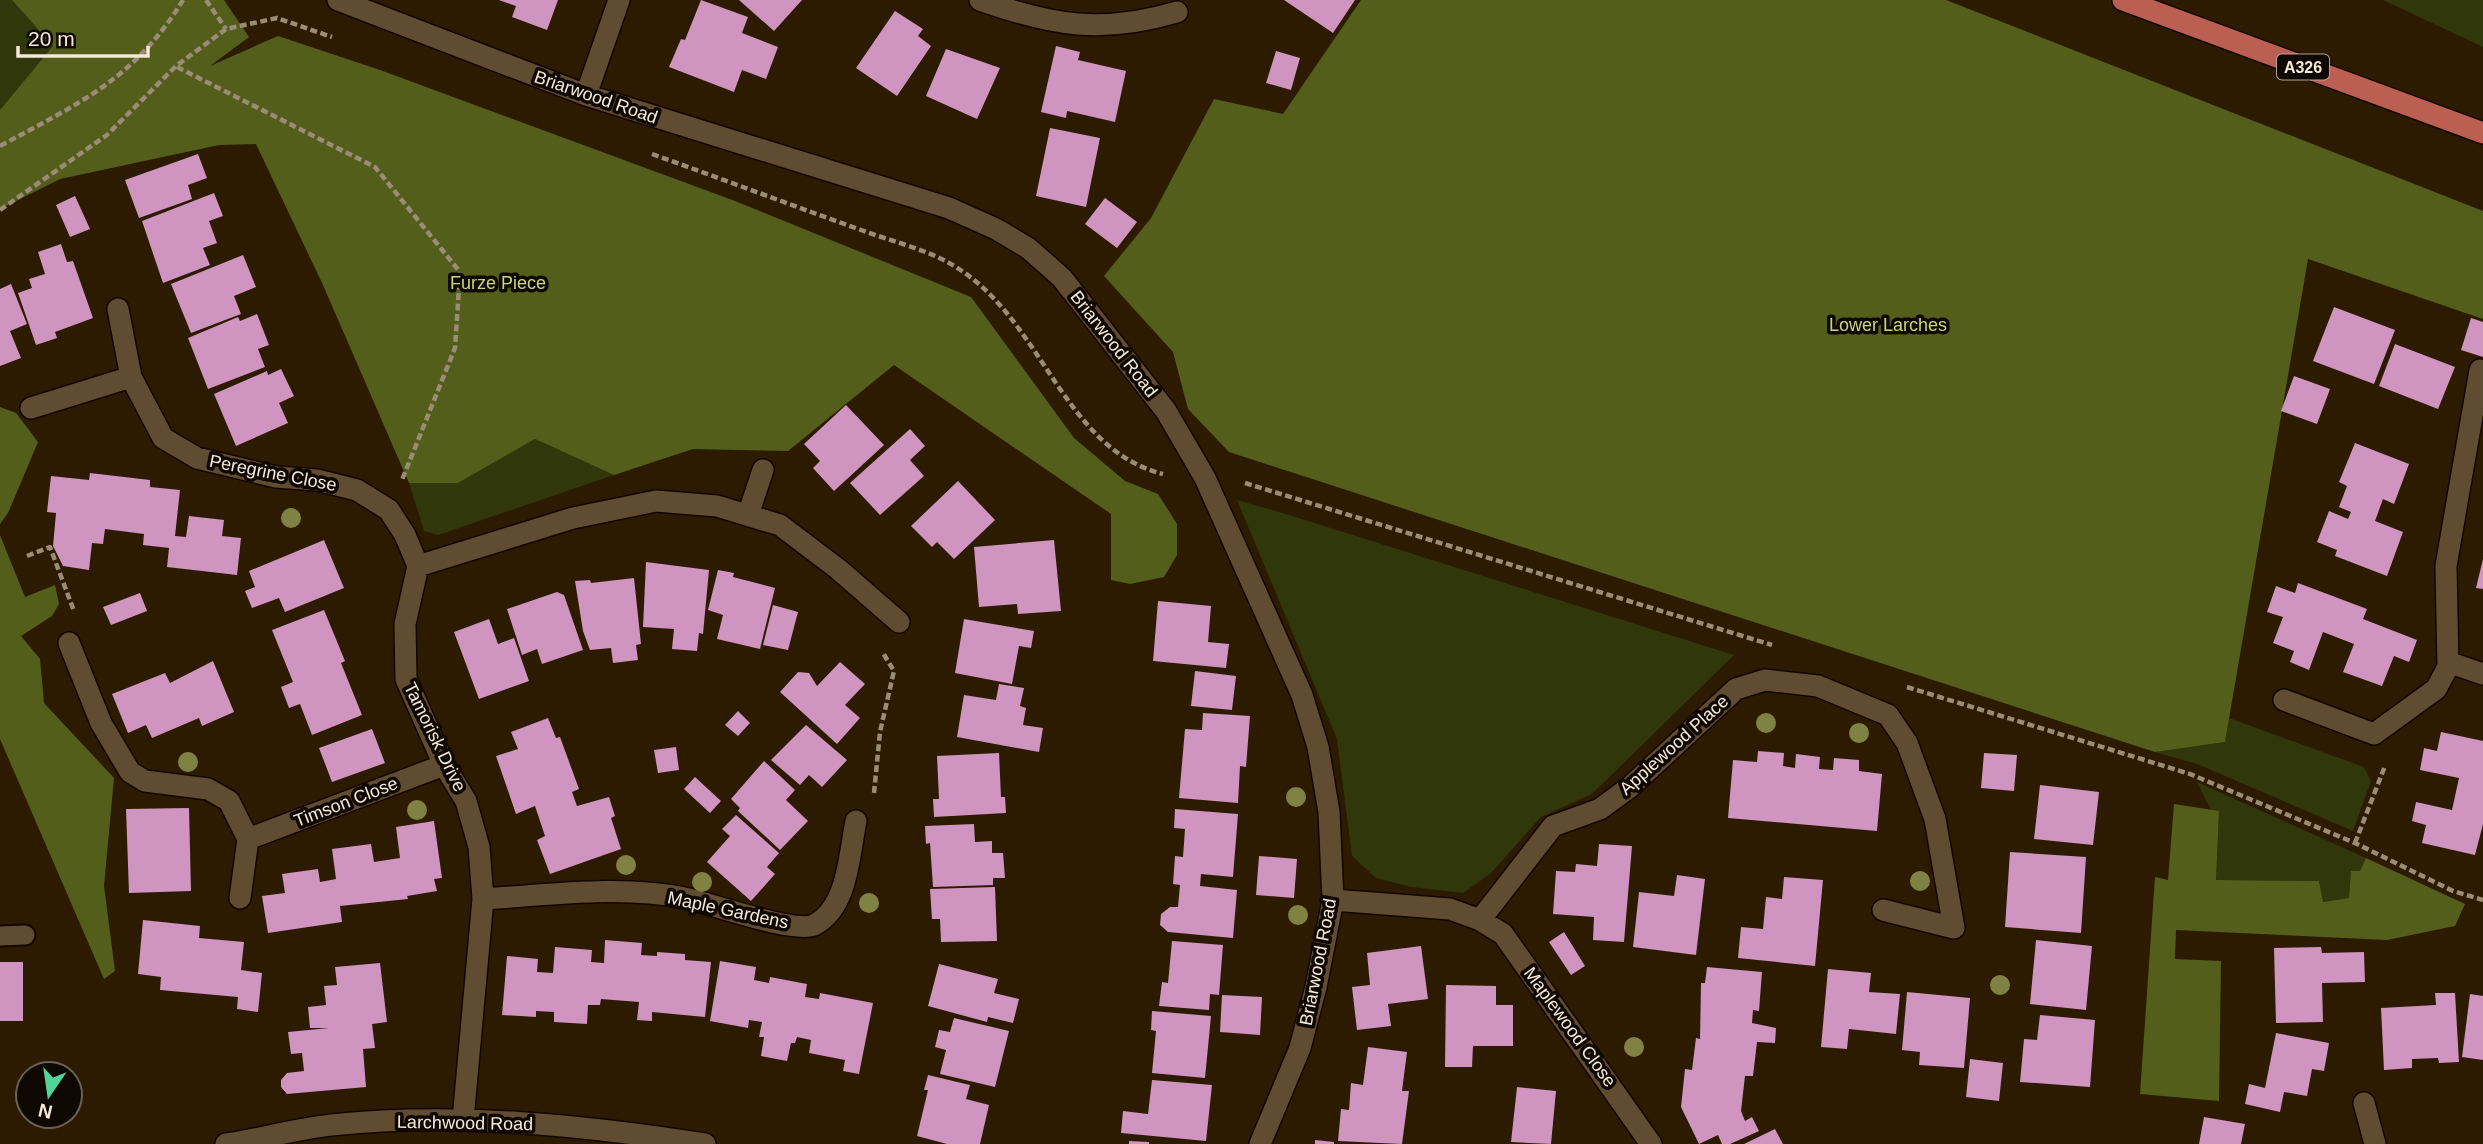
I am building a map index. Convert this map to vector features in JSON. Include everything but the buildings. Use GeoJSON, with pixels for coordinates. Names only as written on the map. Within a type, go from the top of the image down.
{"type":"FeatureCollection","features":[{"type":"Feature","properties":{"kind":"main road","name":"A326"},"geometry":{"type":"LineString","coordinates":[[2123,0],[2483,133]]}},
{"type":"Feature","properties":{"kind":"street","name":"Briarwood Road"},"geometry":{"type":"LineString","coordinates":[[338,0],[586,95],[949,208],[996,229],[1028,248],[1062,278],[1091,311],[1166,411],[1205,478],[1302,695],[1314,734],[1329,812],[1333,900],[1316,987],[1300,1048],[1261,1144]]}},
{"type":"Feature","properties":{"kind":"street"},"geometry":{"type":"LineString","coordinates":[[586,95],[619,0]]}},
{"type":"Feature","properties":{"kind":"street"},"geometry":{"type":"LineString","coordinates":[[980,0],[1023,13],[1100,27],[1135,24],[1177,12]]}},
{"type":"Feature","properties":{"kind":"street","name":"Peregrine Close"},"geometry":{"type":"LineString","coordinates":[[118,309],[131,377],[163,438],[197,458],[276,477],[317,480],[357,490],[389,510],[405,534],[418,566]]}},
{"type":"Feature","properties":{"kind":"street"},"geometry":{"type":"LineString","coordinates":[[2284,701],[2374,734],[2404,715],[2436,689],[2448,662],[2446,566],[2480,370]]}},
{"type":"Feature","properties":{"kind":"street"},"geometry":{"type":"LineString","coordinates":[[31,408],[131,377]]}},
{"type":"Feature","properties":{"kind":"street"},"geometry":{"type":"LineString","coordinates":[[748,515],[763,470]]}},
{"type":"Feature","properties":{"kind":"street"},"geometry":{"type":"LineString","coordinates":[[418,566],[573,518],[656,501],[718,506],[780,525],[838,569],[899,622]]}},
{"type":"Feature","properties":{"kind":"street","name":"Tamorisk Drive"},"geometry":{"type":"LineString","coordinates":[[418,566],[405,624],[406,679],[444,765],[466,801],[479,847],[483,899],[463,1120]]}},
{"type":"Feature","properties":{"kind":"street"},"geometry":{"type":"LineString","coordinates":[[69,643],[101,723],[130,772],[145,781],[208,789],[229,800],[248,839],[240,898]]}},
{"type":"Feature","properties":{"kind":"street"},"geometry":{"type":"LineString","coordinates":[[2448,662],[2483,674]]}},
{"type":"Feature","properties":{"kind":"street","name":"Applewood Place"},"geometry":{"type":"LineString","coordinates":[[1480,920],[1553,826],[1600,809],[1630,788],[1736,689],[1765,680],[1818,687],[1888,715],[1907,743],[1935,819],[1954,928],[1883,910]]}},
{"type":"Feature","properties":{"kind":"street","name":"Timson Close"},"geometry":{"type":"LineString","coordinates":[[248,839],[444,765]]}},
{"type":"Feature","properties":{"kind":"street","name":"Maple Gardens"},"geometry":{"type":"LineString","coordinates":[[483,899],[626,892],[684,898],[779,923],[811,927],[830,915],[840,895],[856,821]]}},
{"type":"Feature","properties":{"kind":"street"},"geometry":{"type":"LineString","coordinates":[[1333,900],[1451,909],[1480,920]]}},
{"type":"Feature","properties":{"kind":"street","name":"Maplewood Close"},"geometry":{"type":"LineString","coordinates":[[1480,920],[1503,934],[1651,1144]]}},
{"type":"Feature","properties":{"kind":"street"},"geometry":{"type":"LineString","coordinates":[[2364,1103],[2375,1144]]}},
{"type":"Feature","properties":{"kind":"street","name":"Larchwood Road"},"geometry":{"type":"LineString","coordinates":[[226,1144],[330,1125],[463,1120],[628,1132],[705,1144]]}},
{"type":"Feature","properties":{"kind":"lane"},"geometry":{"type":"LineString","coordinates":[[0,936],[25,935]]}},
{"type":"Feature","properties":{"kind":"path"},"geometry":{"type":"LineString","coordinates":[[0,146],[91,97],[122,75],[164,30],[183,0]]}},
{"type":"Feature","properties":{"kind":"path"},"geometry":{"type":"LineString","coordinates":[[206,0],[226,29]]}},
{"type":"Feature","properties":{"kind":"path"},"geometry":{"type":"LineString","coordinates":[[0,211],[107,135],[176,66],[226,29],[277,18],[341,40]]}},
{"type":"Feature","properties":{"kind":"path"},"geometry":{"type":"LineString","coordinates":[[176,66],[375,167],[460,272],[455,348],[389,510]]}},
{"type":"Feature","properties":{"kind":"path"},"geometry":{"type":"LineString","coordinates":[[642,150],[957,267],[977,281],[1011,315],[1080,417],[1113,452],[1138,468],[1164,475],[1205,478]]}},
{"type":"Feature","properties":{"kind":"path"},"geometry":{"type":"LineString","coordinates":[[27,556],[50,547],[74,612]]}},
{"type":"Feature","properties":{"kind":"path"},"geometry":{"type":"LineString","coordinates":[[856,821],[872,809],[880,732],[894,671],[880,647],[899,622]]}},
{"type":"Feature","properties":{"kind":"path"},"geometry":{"type":"LineString","coordinates":[[2355,843],[2404,715]]}},
{"type":"Feature","properties":{"kind":"green space"},"geometry":{"type":"Polygon","coordinates":[[[0,0],[12,0],[54,46],[0,110],[0,0]]]}},
{"type":"Feature","properties":{"kind":"green space","name":"Furze Piece"},"geometry":{"type":"Polygon","coordinates":[[[12,0],[224,0],[249,37],[210,66],[278,36],[380,70],[735,201],[971,297],[1074,438],[1125,481],[1158,494],[1177,524],[1177,555],[1164,577],[1130,584],[1111,580],[1111,514],[894,365],[788,451],[693,449],[614,475],[535,439],[458,483],[409,483],[323,285],[256,144],[219,145],[60,179],[0,209],[0,110],[53,46],[12,0]]]}},
{"type":"Feature","properties":{"kind":"green space","name":"Lower Larches"},"geometry":{"type":"Polygon","coordinates":[[[1361,0],[1946,0],[2483,211],[2483,319],[2308,259],[2225,742],[2155,752],[1229,452],[1188,409],[1173,352],[1104,276],[1151,218],[1214,99],[1283,114],[1361,0]]]}},
{"type":"Feature","properties":{"kind":"green space"},"geometry":{"type":"Polygon","coordinates":[[[2383,0],[2483,0],[2483,47],[2383,0]]]}},
{"type":"Feature","properties":{"kind":"green space"},"geometry":{"type":"Polygon","coordinates":[[[0,407],[16,413],[38,442],[8,513],[0,524],[0,407]]]}},
{"type":"Feature","properties":{"kind":"green space"},"geometry":{"type":"Polygon","coordinates":[[[535,439],[614,475],[438,535],[424,531],[409,483],[458,483],[535,439]]]}},
{"type":"Feature","properties":{"kind":"green space"},"geometry":{"type":"Polygon","coordinates":[[[1237,500],[1734,655],[1592,794],[1541,817],[1490,874],[1463,893],[1411,887],[1376,878],[1352,856],[1337,739],[1237,500]]]}},
{"type":"Feature","properties":{"kind":"green space"},"geometry":{"type":"Polygon","coordinates":[[[0,535],[25,597],[55,585],[59,604],[52,616],[21,636],[40,659],[44,703],[114,778],[104,886],[115,971],[104,979],[0,739],[0,535]]]}},
{"type":"Feature","properties":{"kind":"green space"},"geometry":{"type":"Polygon","coordinates":[[[2229,718],[2364,767],[2371,781],[2353,831],[2197,764],[2155,752],[2225,742],[2229,718]]]}},
{"type":"Feature","properties":{"kind":"green space"},"geometry":{"type":"Polygon","coordinates":[[[2197,782],[2366,858],[2360,871],[2351,871],[2349,898],[2322,902],[2319,881],[2216,880],[2219,812],[2211,810],[2197,782]]]}},
{"type":"Feature","properties":{"kind":"green space"},"geometry":{"type":"Polygon","coordinates":[[[2174,804],[2219,811],[2216,880],[2319,881],[2323,902],[2349,898],[2351,871],[2360,871],[2366,858],[2465,904],[2455,926],[2387,940],[2176,930],[2175,959],[2221,961],[2219,1101],[2140,1094],[2155,877],[2168,880],[2174,804]]]}}]}
